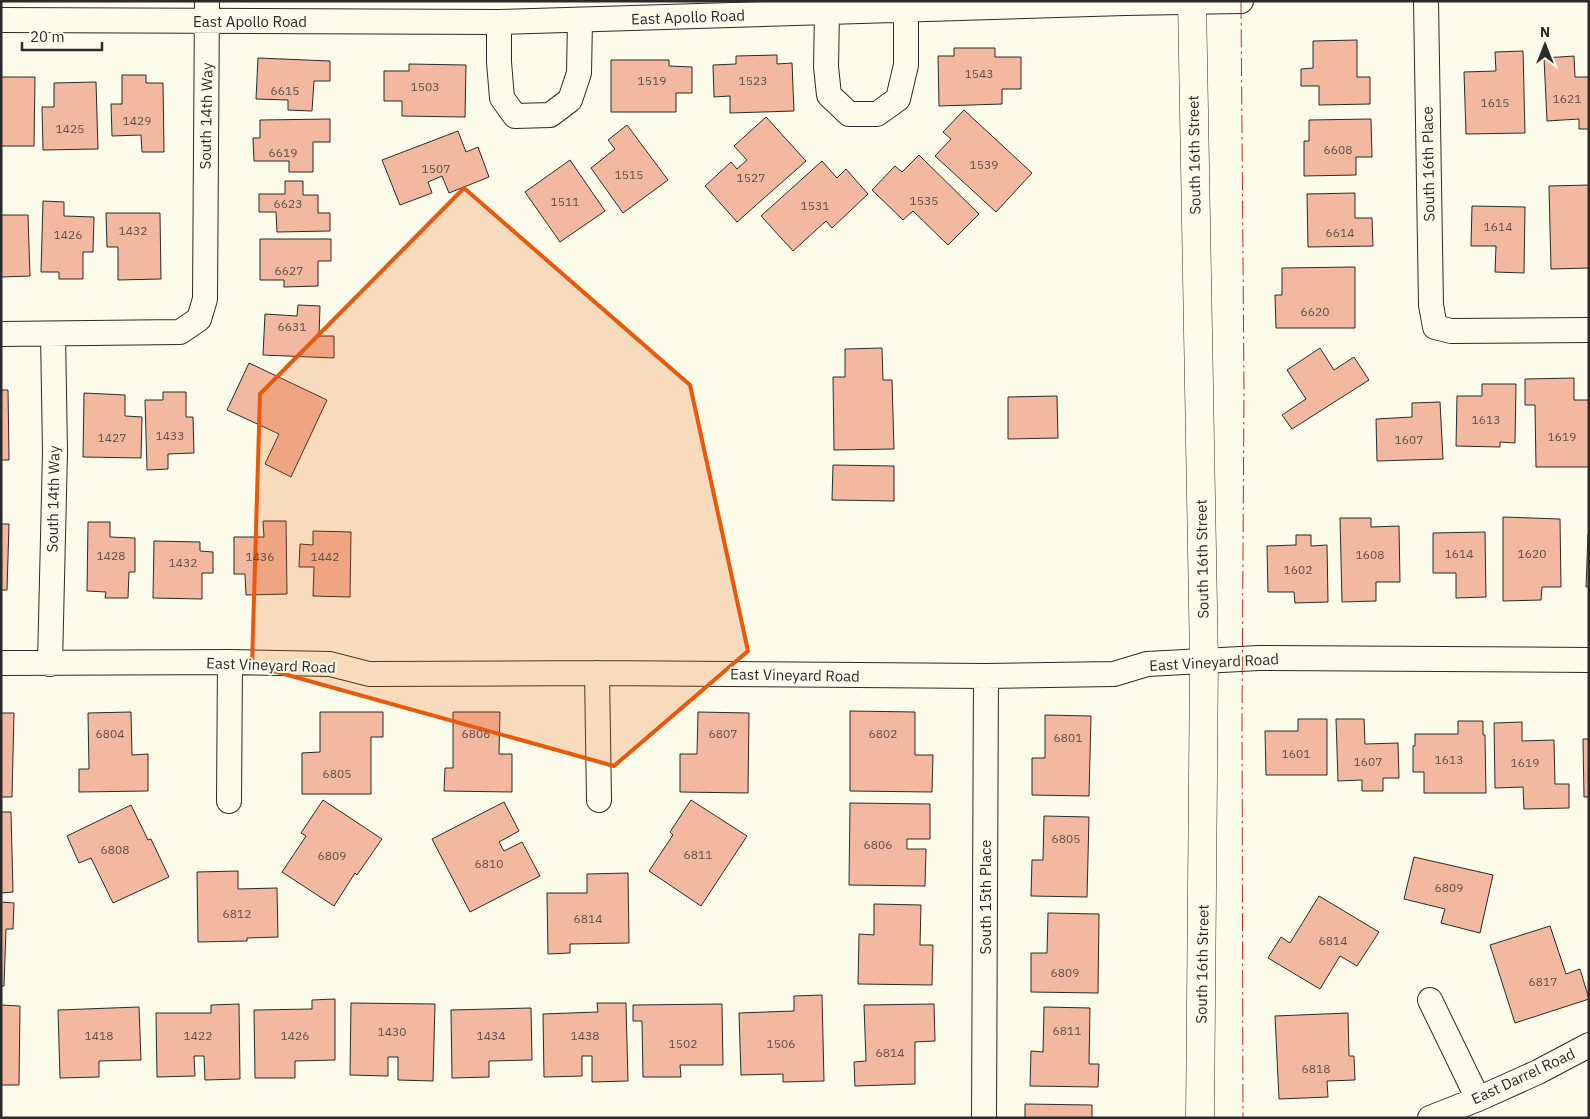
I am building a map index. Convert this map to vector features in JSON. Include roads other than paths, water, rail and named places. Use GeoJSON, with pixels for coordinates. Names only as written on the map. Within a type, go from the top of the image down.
{"type":"FeatureCollection","features":[{"type":"Feature","properties":{"kind":"main road","name":"South 16th Street"},"geometry":{"type":"LineString","coordinates":[[1192,2],[1204,661],[1200,1118]]}},
{"type":"Feature","properties":{"kind":"street","name":"East Apollo Road"},"geometry":{"type":"LineString","coordinates":[[1,20],[208,11],[499,22],[580,21],[906,9],[1241,1]]}},
{"type":"Feature","properties":{"kind":"street","name":"South 16th Place"},"geometry":{"type":"LineString","coordinates":[[1426,1],[1431,305],[1435,327],[1451,331],[1589,330]]}},
{"type":"Feature","properties":{"kind":"street"},"geometry":{"type":"LineString","coordinates":[[827,12],[826,68],[829,95],[849,114],[877,114],[898,99],[906,65],[906,9]]}},
{"type":"Feature","properties":{"kind":"street","name":"South 14th Way"},"geometry":{"type":"LineString","coordinates":[[50,664],[55,452],[53,334],[180,332],[199,319],[204,299],[208,11]]}},
{"type":"Feature","properties":{"kind":"street"},"geometry":{"type":"LineString","coordinates":[[499,22],[499,62],[502,98],[515,116],[550,115],[570,100],[579,73],[580,21]]}},
{"type":"Feature","properties":{"kind":"street"},"geometry":{"type":"LineString","coordinates":[[1,334],[53,334]]}},
{"type":"Feature","properties":{"kind":"street","name":"East Vineyard Road"},"geometry":{"type":"LineString","coordinates":[[1,663],[230,662],[330,664],[369,674],[597,673],[986,676],[1114,674],[1147,664],[1259,658],[1589,660]]}},
{"type":"Feature","properties":{"kind":"street"},"geometry":{"type":"LineString","coordinates":[[229,801],[230,662]]}},
{"type":"Feature","properties":{"kind":"street"},"geometry":{"type":"LineString","coordinates":[[597,673],[599,800]]}},
{"type":"Feature","properties":{"kind":"street","name":"South 15th Place"},"geometry":{"type":"LineString","coordinates":[[984,1118],[986,676]]}},
{"type":"Feature","properties":{"kind":"street"},"geometry":{"type":"LineString","coordinates":[[1430,1000],[1478,1099]]}},
{"type":"Feature","properties":{"kind":"street","name":"East Darrel Road"},"geometry":{"type":"LineString","coordinates":[[1430,1118],[1538,1072],[1589,1045]]}}]}
